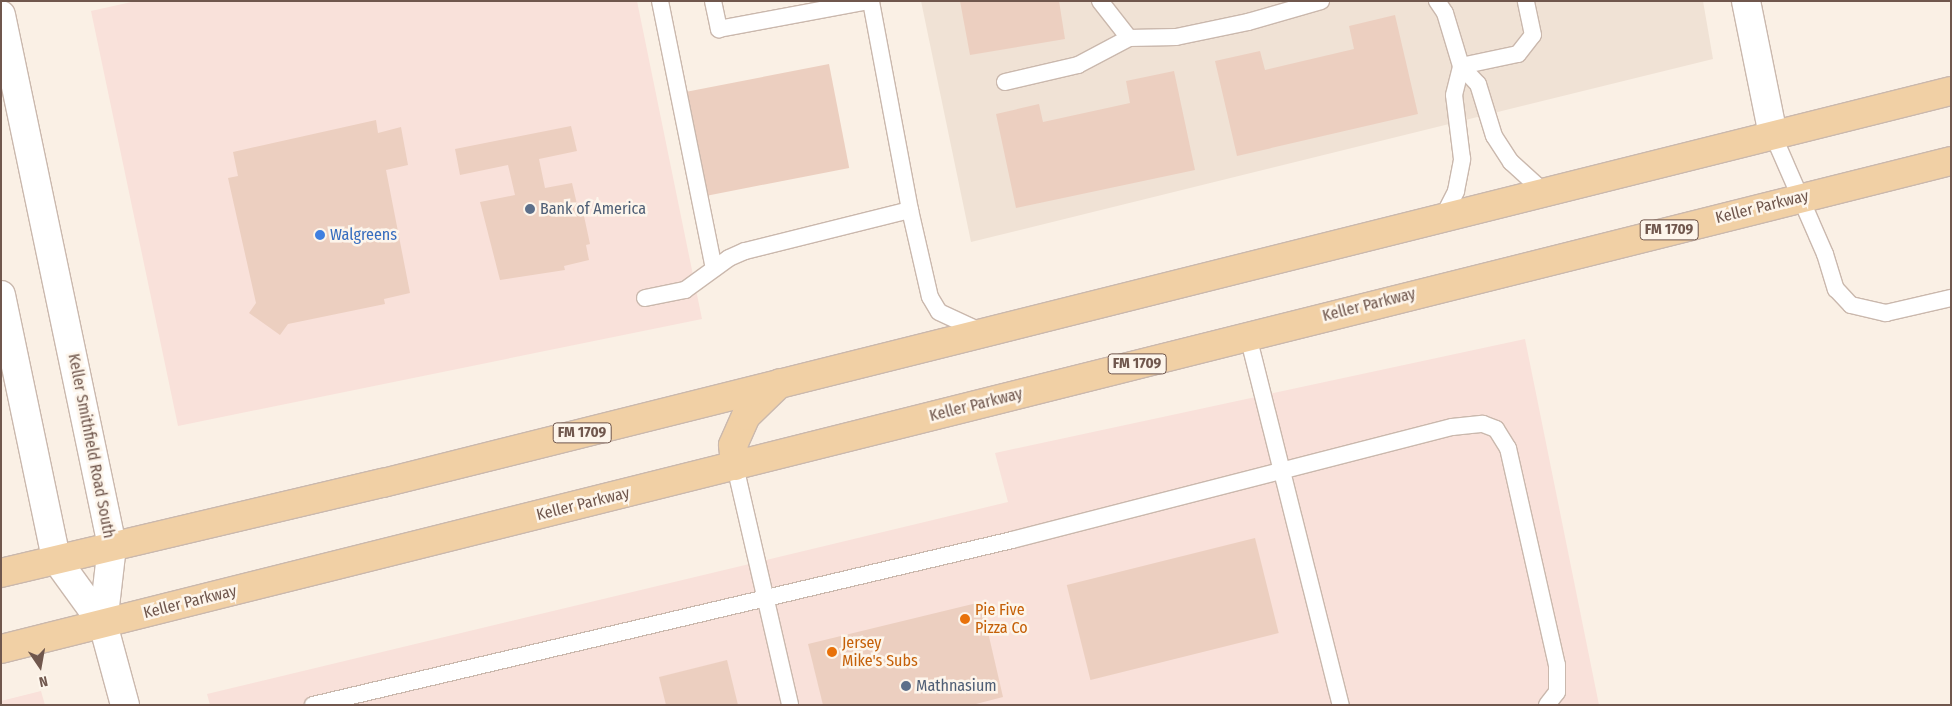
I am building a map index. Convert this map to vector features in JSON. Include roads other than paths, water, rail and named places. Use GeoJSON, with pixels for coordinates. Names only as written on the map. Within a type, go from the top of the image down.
{"type":"FeatureCollection","features":[{"type":"Feature","properties":{"kind":"main road"},"geometry":{"type":"LineString","coordinates":[[1746,1],[1773,135]]}},
{"type":"Feature","properties":{"kind":"main road","name":"Keller Smithfield Road South"},"geometry":{"type":"LineString","coordinates":[[1,15],[5,52],[112,546],[104,624]]}},
{"type":"Feature","properties":{"kind":"main road","name":"FM 1709"},"geometry":{"type":"LineString","coordinates":[[1,572],[383,483],[1443,216],[1951,91]]}},
{"type":"Feature","properties":{"kind":"main road","name":"Keller Parkway"},"geometry":{"type":"LineString","coordinates":[[1,649],[1951,161]]}},
{"type":"Feature","properties":{"kind":"main road"},"geometry":{"type":"LineString","coordinates":[[1,295],[56,559],[104,624],[125,705]]}},
{"type":"Feature","properties":{"kind":"main road"},"geometry":{"type":"LineString","coordinates":[[735,466],[733,445],[746,416],[781,382]]}},
{"type":"Feature","properties":{"kind":"lane"},"geometry":{"type":"LineString","coordinates":[[660,1],[714,269]]}},
{"type":"Feature","properties":{"kind":"lane"},"geometry":{"type":"LineString","coordinates":[[713,1],[719,29],[870,1],[910,210],[930,297],[939,312],[982,332]]}},
{"type":"Feature","properties":{"kind":"lane"},"geometry":{"type":"LineString","coordinates":[[1100,1],[1129,38]]}},
{"type":"Feature","properties":{"kind":"lane"},"geometry":{"type":"LineString","coordinates":[[1005,82],[1078,65],[1129,38],[1176,37],[1248,22],[1321,1]]}},
{"type":"Feature","properties":{"kind":"lane"},"geometry":{"type":"LineString","coordinates":[[1437,1],[1445,13],[1460,66],[1454,95],[1462,159],[1456,191],[1443,216]]}},
{"type":"Feature","properties":{"kind":"lane"},"geometry":{"type":"LineString","coordinates":[[1460,66],[1518,54],[1533,35],[1526,1]]}},
{"type":"Feature","properties":{"kind":"lane"},"geometry":{"type":"LineString","coordinates":[[1460,66],[1478,84],[1494,136],[1511,162],[1544,192]]}},
{"type":"Feature","properties":{"kind":"lane"},"geometry":{"type":"LineString","coordinates":[[1773,135],[1825,254],[1836,289],[1851,305],[1886,313],[1951,298]]}},
{"type":"Feature","properties":{"kind":"lane"},"geometry":{"type":"LineString","coordinates":[[645,298],[685,290],[714,269],[745,251],[910,210]]}},
{"type":"Feature","properties":{"kind":"lane"},"geometry":{"type":"LineString","coordinates":[[1248,336],[1341,705]]}},
{"type":"Feature","properties":{"kind":"lane"},"geometry":{"type":"LineString","coordinates":[[313,705],[766,596],[1012,540],[1282,469],[1452,427],[1483,424],[1496,429],[1508,448],[1558,665],[1557,692],[1547,705]]}},
{"type":"Feature","properties":{"kind":"lane"},"geometry":{"type":"LineString","coordinates":[[735,466],[790,705]]}},
{"type":"Feature","properties":{"kind":"place","name":"Bank of America"},"geometry":{"type":"Point","coordinates":[530,209]}},
{"type":"Feature","properties":{"kind":"place","name":"Walgreens"},"geometry":{"type":"Point","coordinates":[320,235]}},
{"type":"Feature","properties":{"kind":"place","name":"Pie Five Pizza Co"},"geometry":{"type":"Point","coordinates":[965,619]}},
{"type":"Feature","properties":{"kind":"place","name":"Jersey Mike's Subs"},"geometry":{"type":"Point","coordinates":[832,652]}},
{"type":"Feature","properties":{"kind":"place","name":"Mathnasium"},"geometry":{"type":"Point","coordinates":[906,686]}}]}
